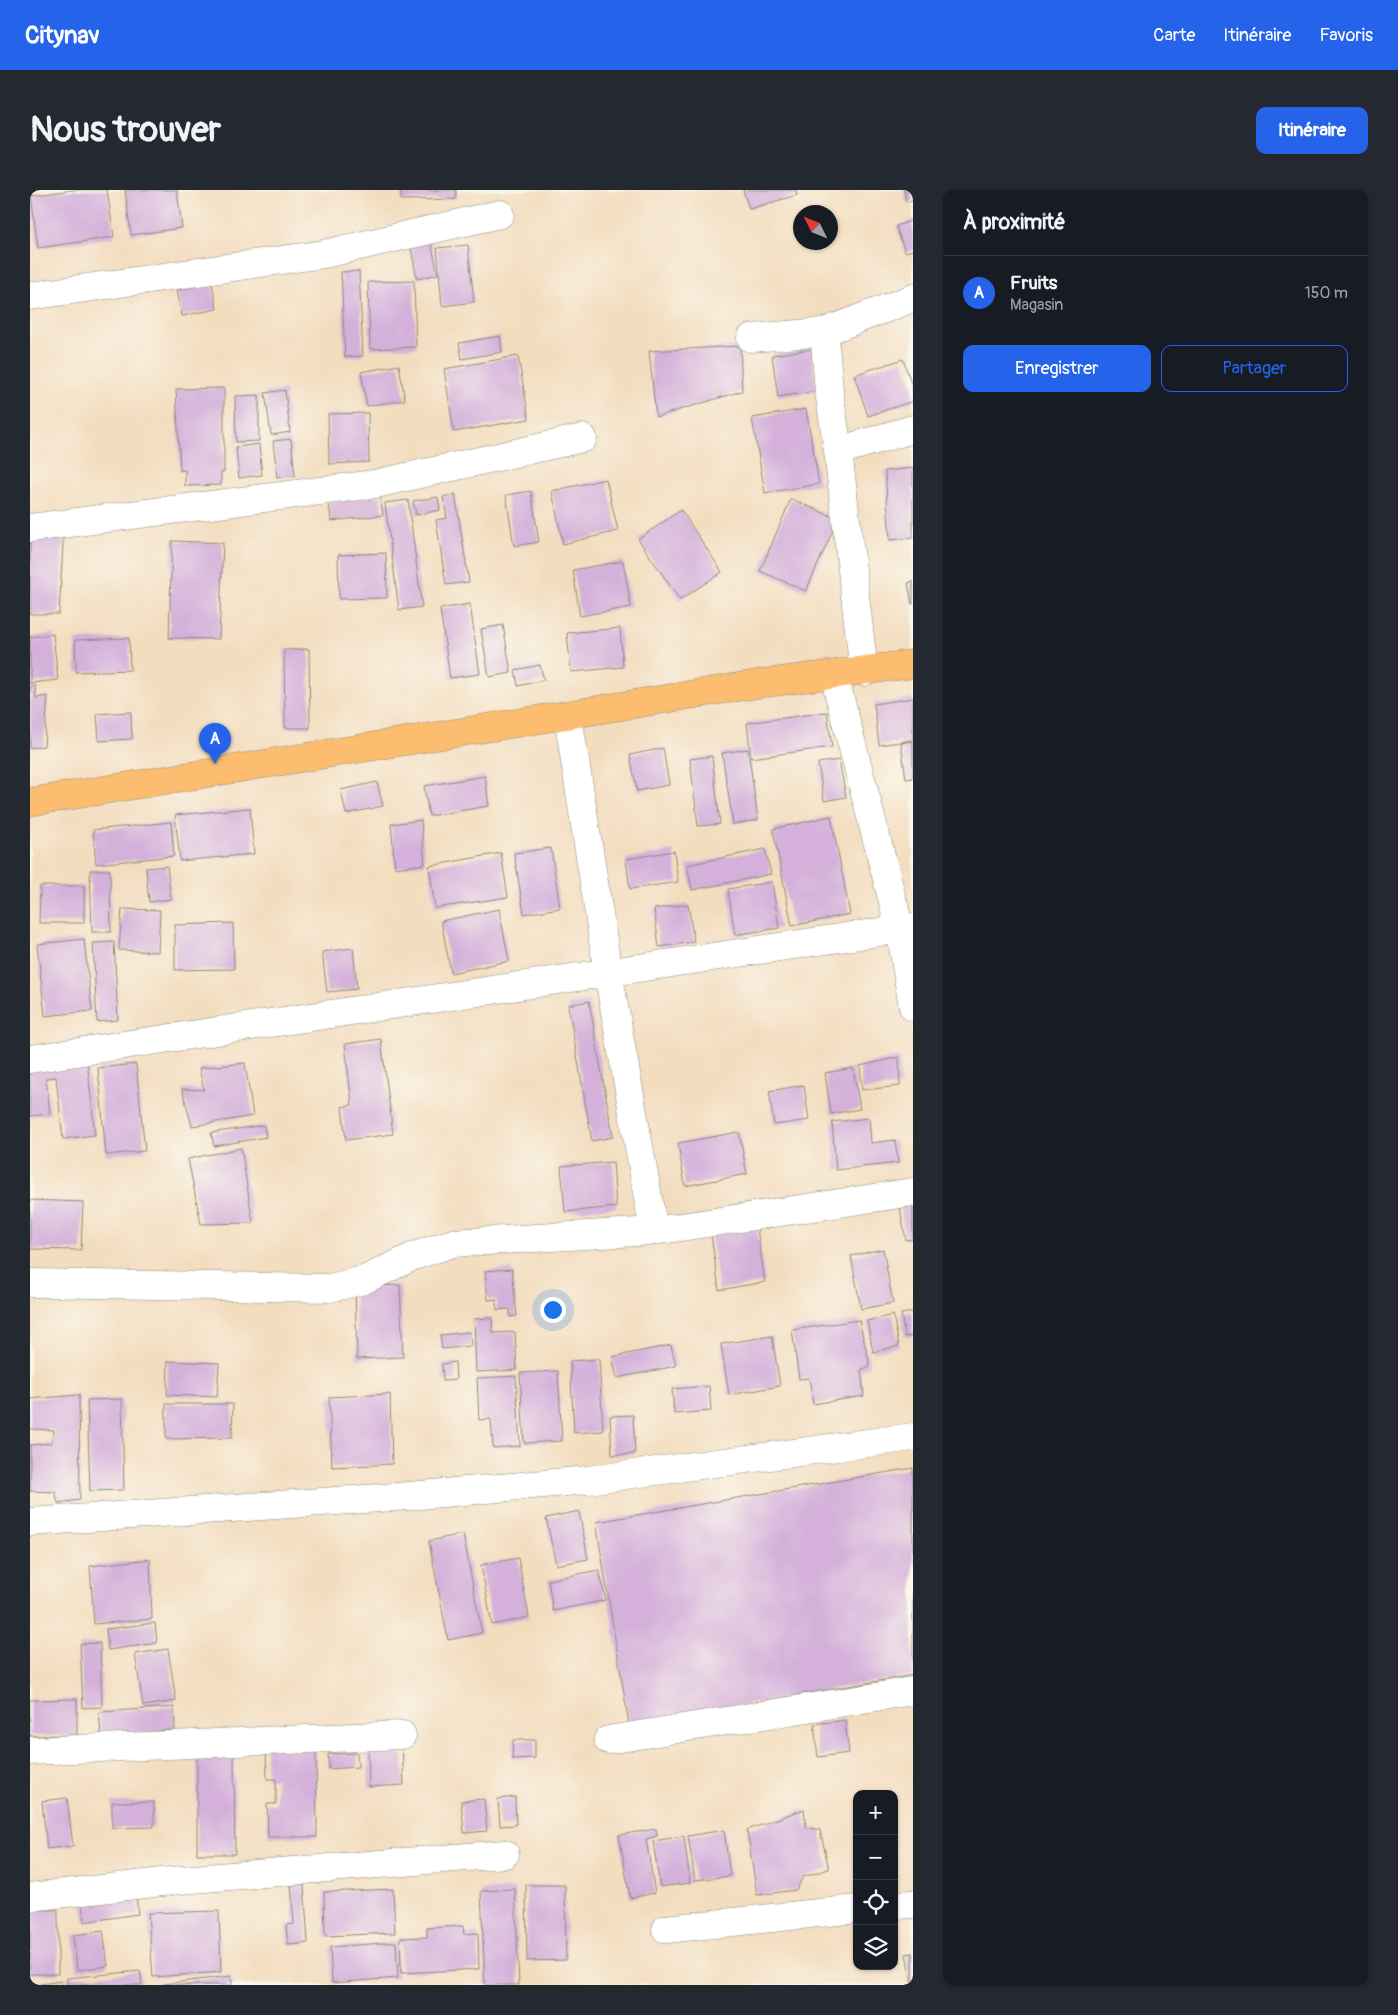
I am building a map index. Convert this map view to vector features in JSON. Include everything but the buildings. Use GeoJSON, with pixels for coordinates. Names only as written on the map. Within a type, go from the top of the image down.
{"type":"FeatureCollection","features":[{"type":"Feature","properties":{"kind":"highway"},"geometry":{"type":"LineString","coordinates":[[30,802],[757,684],[864,672],[913,664]]}},
{"type":"Feature","properties":{"kind":"street"},"geometry":{"type":"LineString","coordinates":[[30,296],[324,254],[500,214]]}},
{"type":"Feature","properties":{"kind":"street"},"geometry":{"type":"LineString","coordinates":[[751,338],[824,332],[913,298]]}},
{"type":"Feature","properties":{"kind":"street"},"geometry":{"type":"LineString","coordinates":[[824,332],[829,390],[864,672]]}},
{"type":"Feature","properties":{"kind":"street"},"geometry":{"type":"LineString","coordinates":[[838,452],[913,429]]}},
{"type":"Feature","properties":{"kind":"street"},"geometry":{"type":"LineString","coordinates":[[30,528],[375,484],[584,438]]}},
{"type":"Feature","properties":{"kind":"street"},"geometry":{"type":"LineString","coordinates":[[834,675],[906,928],[913,1007]]}},
{"type":"Feature","properties":{"kind":"street"},"geometry":{"type":"LineString","coordinates":[[568,716],[608,972],[654,1231]]}},
{"type":"Feature","properties":{"kind":"street"},"geometry":{"type":"LineString","coordinates":[[30,1059],[906,928]]}},
{"type":"Feature","properties":{"kind":"street"},"geometry":{"type":"LineString","coordinates":[[30,1283],[330,1288],[364,1280],[414,1256],[452,1243],[654,1231],[913,1192]]}},
{"type":"Feature","properties":{"kind":"street"},"geometry":{"type":"LineString","coordinates":[[30,1522],[409,1496],[578,1481],[913,1437]]}},
{"type":"Feature","properties":{"kind":"street"},"geometry":{"type":"LineString","coordinates":[[608,1740],[913,1691]]}},
{"type":"Feature","properties":{"kind":"street"},"geometry":{"type":"LineString","coordinates":[[30,1751],[402,1735]]}},
{"type":"Feature","properties":{"kind":"street"},"geometry":{"type":"LineString","coordinates":[[30,1896],[190,1880],[505,1854]]}},
{"type":"Feature","properties":{"kind":"street"},"geometry":{"type":"LineString","coordinates":[[898,1905],[913,1904]]}},
{"type":"Feature","properties":{"kind":"street"},"geometry":{"type":"LineString","coordinates":[[666,1930],[853,1909]]}},
{"type":"Feature","properties":{"kind":"place","name":"Fruits"},"geometry":{"type":"Point","coordinates":[215,764]}}]}
